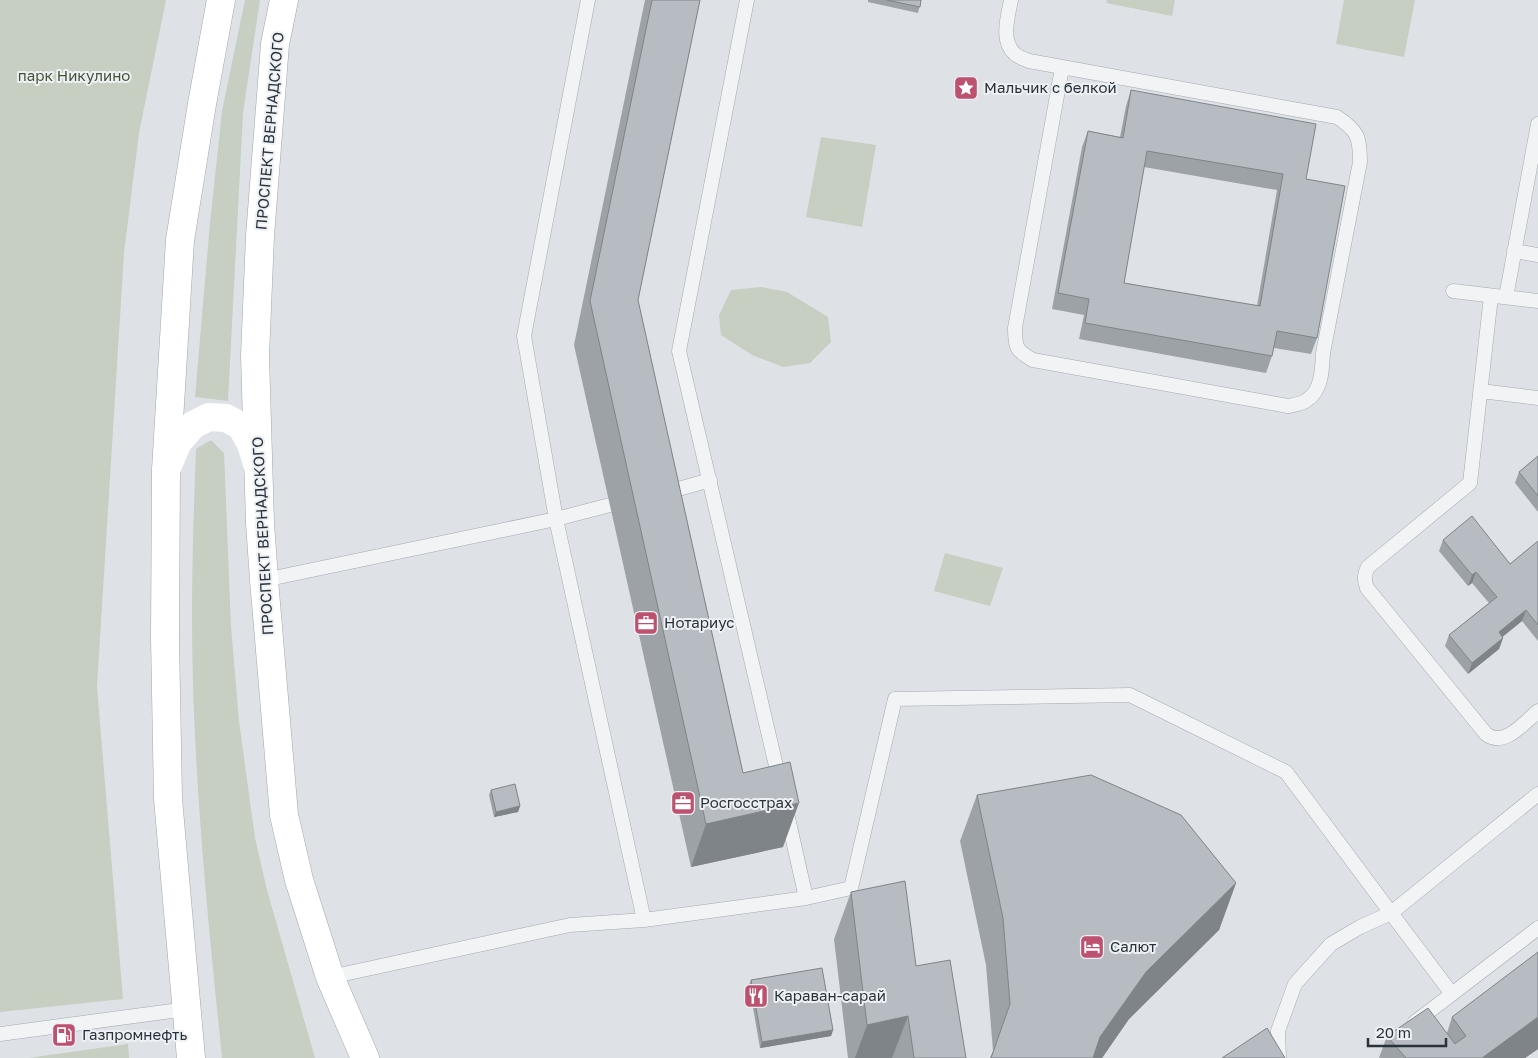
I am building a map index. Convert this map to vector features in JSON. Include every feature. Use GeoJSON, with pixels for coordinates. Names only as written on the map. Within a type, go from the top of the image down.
{"type":"FeatureCollection","features":[{"type":"Feature","properties":{"kind":"main road"},"geometry":{"type":"LineString","coordinates":[[191,1058],[168,800],[165,638],[166,470],[180,240],[203,95],[221,0]]}},
{"type":"Feature","properties":{"kind":"main road","name":"ПРОСПЕКТ ВЕРНАДСКОГО"},"geometry":{"type":"LineString","coordinates":[[284,0],[276,44],[260,236],[255,356],[260,523],[264,580],[284,815],[299,880],[330,977],[365,1058]]}},
{"type":"Feature","properties":{"kind":"main road"},"geometry":{"type":"LineString","coordinates":[[166,470],[178,442],[193,425],[209,417],[226,418],[241,426],[251,444],[258,468]]}},
{"type":"Feature","properties":{"kind":"main road"},"geometry":{"type":"LineString","coordinates":[[330,977],[354,1058]]}},
{"type":"Feature","properties":{"kind":"lane"},"geometry":{"type":"LineString","coordinates":[[588,0],[524,336],[556,519],[644,920]]}},
{"type":"Feature","properties":{"kind":"lane"},"geometry":{"type":"LineString","coordinates":[[747,0],[679,351],[806,898]]}},
{"type":"Feature","properties":{"kind":"lane"},"geometry":{"type":"LineString","coordinates":[[1011,0],[1006,28],[1007,42],[1015,54],[1029,61],[1337,117],[1351,126],[1360,142],[1360,162],[1323,353],[1321,378],[1316,392],[1306,401],[1288,406],[1033,360],[1021,353],[1015,344],[1015,328],[1062,68]]}},
{"type":"Feature","properties":{"kind":"lane"},"geometry":{"type":"LineString","coordinates":[[1506,298],[1538,124]]}},
{"type":"Feature","properties":{"kind":"lane"},"geometry":{"type":"LineString","coordinates":[[1514,251],[1538,255]]}},
{"type":"Feature","properties":{"kind":"lane"},"geometry":{"type":"LineString","coordinates":[[1452,291],[1538,301]]}},
{"type":"Feature","properties":{"kind":"lane"},"geometry":{"type":"LineString","coordinates":[[1491,296],[1470,483],[1368,567],[1364,574],[1364,581],[1367,588],[1486,734],[1499,740],[1507,737],[1538,711]]}},
{"type":"Feature","properties":{"kind":"lane"},"geometry":{"type":"LineString","coordinates":[[1481,391],[1538,398]]}},
{"type":"Feature","properties":{"kind":"lane"},"geometry":{"type":"LineString","coordinates":[[656,495],[710,480]]}},
{"type":"Feature","properties":{"kind":"lane"},"geometry":{"type":"LineString","coordinates":[[264,580],[556,519],[610,505]]}},
{"type":"Feature","properties":{"kind":"lane"},"geometry":{"type":"LineString","coordinates":[[330,977],[570,925],[644,920],[806,898],[851,888],[895,699],[1130,695],[1286,772],[1452,994]]}},
{"type":"Feature","properties":{"kind":"lane"},"geometry":{"type":"LineString","coordinates":[[1279,1058],[1278,1031],[1295,984],[1331,944],[1360,927],[1391,913],[1538,794]]}},
{"type":"Feature","properties":{"kind":"lane"},"geometry":{"type":"LineString","coordinates":[[1407,1029],[1538,928]]}},
{"type":"Feature","properties":{"kind":"lane"},"geometry":{"type":"LineString","coordinates":[[0,1034],[187,1009]]}},
{"type":"Feature","properties":{"kind":"green space","name":"парк Никулино"},"geometry":{"type":"Polygon","coordinates":[[[0,0],[166,0],[139,133],[124,253],[97,687],[123,999],[0,1012],[0,0]]]}},
{"type":"Feature","properties":{"kind":"green space"},"geometry":{"type":"Polygon","coordinates":[[[245,0],[260,0],[243,113],[228,401],[195,397],[222,111],[245,0]]]}},
{"type":"Feature","properties":{"kind":"green space"},"geometry":{"type":"Polygon","coordinates":[[[1107,0],[1175,0],[1172,16],[1106,3],[1107,0]]]}},
{"type":"Feature","properties":{"kind":"green space"},"geometry":{"type":"Polygon","coordinates":[[[1344,0],[1415,0],[1404,57],[1336,44],[1344,0]]]}},
{"type":"Feature","properties":{"kind":"green space"},"geometry":{"type":"Polygon","coordinates":[[[821,137],[876,145],[862,227],[806,217],[821,137]]]}},
{"type":"Feature","properties":{"kind":"green space"},"geometry":{"type":"Polygon","coordinates":[[[761,287],[787,292],[828,317],[831,342],[810,363],[783,367],[752,355],[721,335],[719,315],[731,290],[761,287]]]}},
{"type":"Feature","properties":{"kind":"green space"},"geometry":{"type":"Polygon","coordinates":[[[211,440],[224,453],[231,626],[239,721],[255,838],[267,890],[315,1058],[222,1058],[201,837],[195,727],[192,616],[196,449],[211,440]]]}},
{"type":"Feature","properties":{"kind":"green space"},"geometry":{"type":"Polygon","coordinates":[[[945,553],[1003,568],[990,606],[934,591],[945,553]]]}},
{"type":"Feature","properties":{"kind":"green space"},"geometry":{"type":"Polygon","coordinates":[[[128,1044],[129,1058],[28,1058],[128,1044]]]}},
{"type":"Feature","properties":{"kind":"building"},"geometry":{"type":"Polygon","coordinates":[[[652,0],[700,0],[638,300],[743,773],[790,762],[799,803],[706,824],[590,301],[652,0]]]}},
{"type":"Feature","properties":{"kind":"building"},"geometry":{"type":"Polygon","coordinates":[[[887,0],[921,0],[920,7],[887,0]]]}},
{"type":"Feature","properties":{"kind":"building"},"geometry":{"type":"Polygon","coordinates":[[[1131,90],[1316,124],[1306,179],[1345,186],[1317,338],[1277,331],[1272,356],[1085,323],[1089,299],[1058,293],[1088,131],[1123,138],[1131,90]],[[1147,151],[1124,283],[1260,306],[1283,174],[1147,151]]]}},
{"type":"Feature","properties":{"kind":"building"},"geometry":{"type":"Polygon","coordinates":[[[1538,456],[1538,496],[1519,472],[1538,456]]]}},
{"type":"Feature","properties":{"kind":"building"},"geometry":{"type":"Polygon","coordinates":[[[1472,516],[1510,564],[1538,541],[1538,625],[1526,610],[1499,632],[1503,638],[1472,663],[1449,635],[1497,597],[1476,572],[1472,575],[1443,540],[1472,516]]]}},
{"type":"Feature","properties":{"kind":"building","name":"Салют"},"geometry":{"type":"Polygon","coordinates":[[[1091,775],[1181,815],[1236,883],[1146,972],[1100,1037],[1093,1058],[991,1058],[1010,1004],[1003,918],[977,795],[1091,775]]]}},
{"type":"Feature","properties":{"kind":"building"},"geometry":{"type":"Polygon","coordinates":[[[515,784],[520,806],[496,812],[491,790],[515,784]]]}},
{"type":"Feature","properties":{"kind":"building"},"geometry":{"type":"Polygon","coordinates":[[[905,881],[916,966],[950,960],[966,1058],[914,1058],[908,1016],[867,1025],[851,892],[905,881]]]}},
{"type":"Feature","properties":{"kind":"building"},"geometry":{"type":"Polygon","coordinates":[[[1538,952],[1538,1017],[1482,1058],[1406,1058],[1387,1036],[1428,1008],[1455,1044],[1466,1036],[1452,1017],[1538,952]]]}},
{"type":"Feature","properties":{"kind":"building"},"geometry":{"type":"Polygon","coordinates":[[[822,968],[833,1030],[762,1042],[751,980],[822,968]]]}},
{"type":"Feature","properties":{"kind":"building"},"geometry":{"type":"Polygon","coordinates":[[[1267,1028],[1285,1058],[1222,1058],[1267,1028]]]}},
{"type":"Feature","properties":{"kind":"place","name":"Мальчик с белкой"},"geometry":{"type":"Point","coordinates":[966,88]}},
{"type":"Feature","properties":{"kind":"place","name":"Нотариус"},"geometry":{"type":"Point","coordinates":[646,623]}},
{"type":"Feature","properties":{"kind":"place","name":"Росгосстрах"},"geometry":{"type":"Point","coordinates":[683,803]}},
{"type":"Feature","properties":{"kind":"place","name":"Салют"},"geometry":{"type":"Point","coordinates":[1092,947]}},
{"type":"Feature","properties":{"kind":"place","name":"Караван-сарай"},"geometry":{"type":"Point","coordinates":[756,996]}},
{"type":"Feature","properties":{"kind":"place","name":"Газпромнефть"},"geometry":{"type":"Point","coordinates":[64,1035]}}]}
